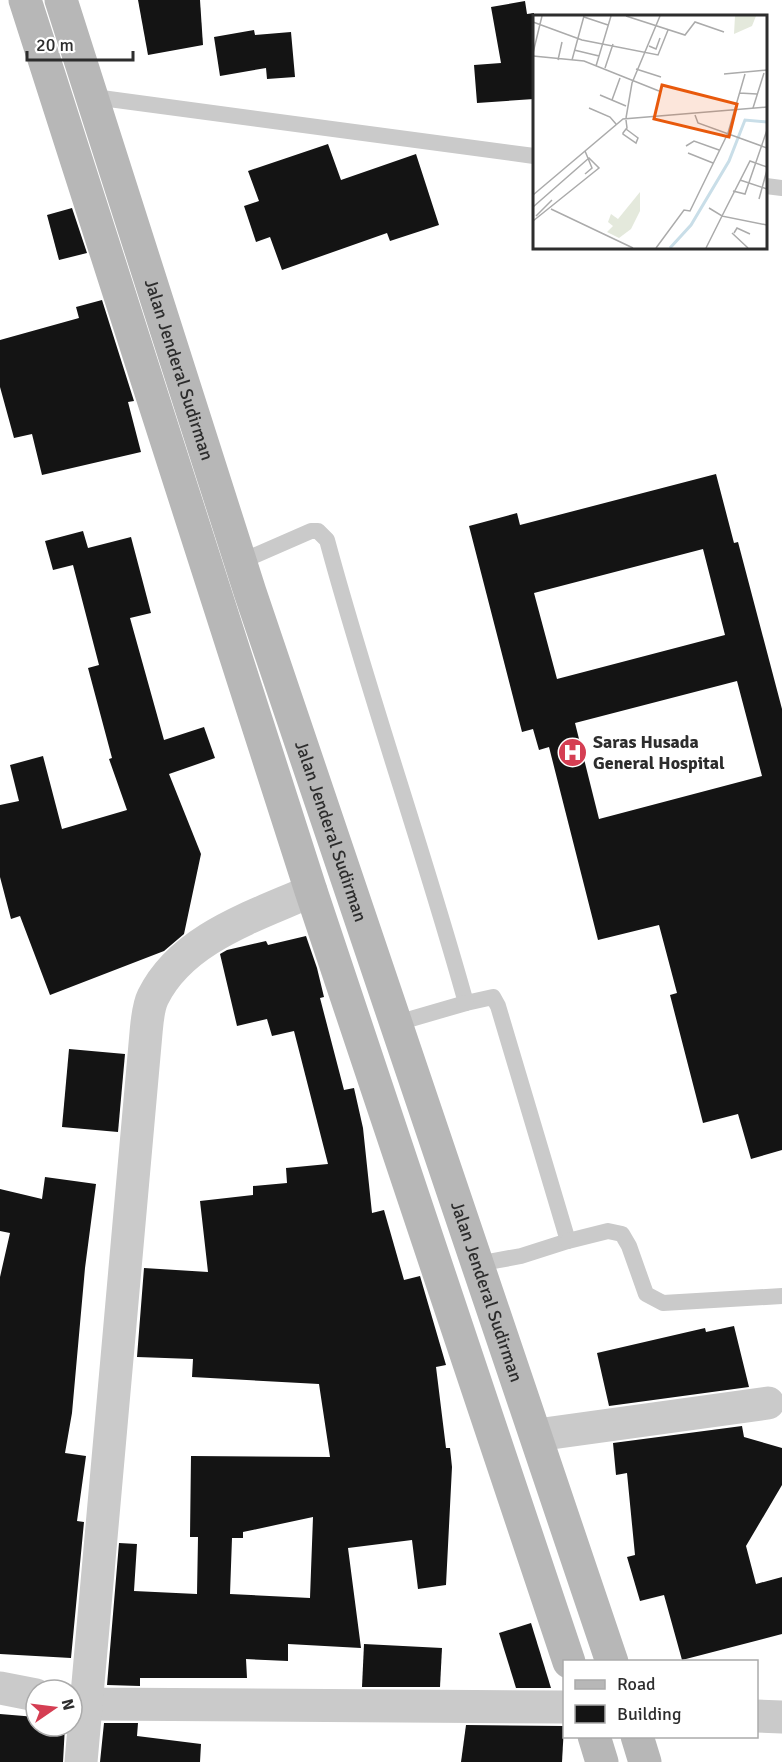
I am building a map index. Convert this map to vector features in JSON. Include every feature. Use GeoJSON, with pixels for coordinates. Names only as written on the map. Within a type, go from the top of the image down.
{"type":"FeatureCollection","features":[{"type":"Feature","properties":{"kind":"main road","name":"Jalan Jenderal Sudirman"},"geometry":{"type":"LineString","coordinates":[[25,0],[311,891],[568,1660]]}},
{"type":"Feature","properties":{"kind":"main road","name":"Jalan Jenderal Sudirman"},"geometry":{"type":"LineString","coordinates":[[61,0],[241,564],[398,1023],[611,1660]]}},
{"type":"Feature","properties":{"kind":"main road"},"geometry":{"type":"LineString","coordinates":[[594,1738],[602,1762]]}},
{"type":"Feature","properties":{"kind":"main road"},"geometry":{"type":"LineString","coordinates":[[637,1738],[645,1762]]}},
{"type":"Feature","properties":{"kind":"street"},"geometry":{"type":"LineString","coordinates":[[59,105],[94,98]]}},
{"type":"Feature","properties":{"kind":"street"},"geometry":{"type":"LineString","coordinates":[[200,546],[241,564],[217,599]]}},
{"type":"Feature","properties":{"kind":"street"},"geometry":{"type":"LineString","coordinates":[[82,1678],[146,1033],[152,998],[166,977],[210,937],[311,891]]}},
{"type":"Feature","properties":{"kind":"street"},"geometry":{"type":"LineString","coordinates":[[359,1035],[398,1023]]}},
{"type":"Feature","properties":{"kind":"street"},"geometry":{"type":"LineString","coordinates":[[439,1274],[477,1264]]}},
{"type":"Feature","properties":{"kind":"street"},"geometry":{"type":"LineString","coordinates":[[537,1436],[768,1403]]}},
{"type":"Feature","properties":{"kind":"street"},"geometry":{"type":"LineString","coordinates":[[0,1688],[24,1693]]}},
{"type":"Feature","properties":{"kind":"street"},"geometry":{"type":"LineString","coordinates":[[84,1703],[563,1707]]}},
{"type":"Feature","properties":{"kind":"street"},"geometry":{"type":"LineString","coordinates":[[758,1716],[782,1718]]}},
{"type":"Feature","properties":{"kind":"street"},"geometry":{"type":"LineString","coordinates":[[81,1738],[81,1762]]}},
{"type":"Feature","properties":{"kind":"lane"},"geometry":{"type":"LineString","coordinates":[[94,98],[533,156]]}},
{"type":"Feature","properties":{"kind":"lane"},"geometry":{"type":"LineString","coordinates":[[767,186],[782,188]]}},
{"type":"Feature","properties":{"kind":"lane"},"geometry":{"type":"LineString","coordinates":[[241,564],[311,531],[318,531],[327,540],[398,782],[436,895],[466,1003]]}},
{"type":"Feature","properties":{"kind":"lane"},"geometry":{"type":"LineString","coordinates":[[398,1023],[489,997],[496,1000],[568,1241]]}},
{"type":"Feature","properties":{"kind":"lane"},"geometry":{"type":"LineString","coordinates":[[477,1264],[521,1256],[608,1231],[621,1234],[629,1246],[646,1294],[663,1303],[782,1296]]}},
{"type":"Feature","properties":{"kind":"building"},"geometry":{"type":"Polygon","coordinates":[[[138,0],[200,0],[203,45],[148,55],[138,0]]]}},
{"type":"Feature","properties":{"kind":"building"},"geometry":{"type":"Polygon","coordinates":[[[525,1],[527,14],[534,13],[533,99],[477,103],[474,65],[501,63],[491,7],[525,1]]]}},
{"type":"Feature","properties":{"kind":"building"},"geometry":{"type":"Polygon","coordinates":[[[254,30],[255,35],[291,32],[295,77],[267,79],[266,68],[220,76],[214,37],[254,30]]]}},
{"type":"Feature","properties":{"kind":"building"},"geometry":{"type":"Polygon","coordinates":[[[328,144],[341,180],[416,154],[439,225],[390,241],[387,233],[282,270],[270,237],[256,242],[244,206],[259,201],[248,171],[328,144]]]}},
{"type":"Feature","properties":{"kind":"building"},"geometry":{"type":"Polygon","coordinates":[[[72,208],[87,253],[59,260],[47,215],[72,208]]]}},
{"type":"Feature","properties":{"kind":"building"},"geometry":{"type":"Polygon","coordinates":[[[102,300],[134,401],[128,402],[141,452],[42,475],[32,434],[14,438],[0,387],[0,340],[79,318],[76,307],[102,300]]]}},
{"type":"Feature","properties":{"kind":"building"},"geometry":{"type":"Polygon","coordinates":[[[716,474],[734,543],[738,542],[782,709],[782,1150],[751,1159],[738,1114],[703,1123],[670,995],[677,993],[659,925],[598,940],[549,747],[539,750],[533,729],[522,732],[469,526],[517,513],[520,525],[716,474]],[[703,549],[534,593],[557,679],[725,635],[703,549]],[[737,681],[575,723],[599,819],[762,776],[737,681]]]}},
{"type":"Feature","properties":{"kind":"building"},"geometry":{"type":"Polygon","coordinates":[[[83,531],[88,548],[131,537],[151,613],[130,618],[164,740],[204,727],[215,758],[169,774],[201,854],[184,934],[164,951],[50,995],[20,916],[11,919],[0,877],[0,805],[19,801],[10,765],[43,756],[62,829],[127,810],[109,759],[112,758],[88,668],[99,665],[73,565],[53,570],[45,541],[83,531]]]}},
{"type":"Feature","properties":{"kind":"building"},"geometry":{"type":"Polygon","coordinates":[[[306,936],[317,968],[324,997],[320,998],[344,1090],[354,1088],[363,1128],[372,1213],[384,1210],[404,1280],[420,1276],[446,1365],[436,1367],[446,1448],[450,1448],[452,1467],[446,1585],[418,1589],[412,1540],[348,1548],[361,1648],[288,1644],[288,1661],[246,1659],[247,1678],[140,1678],[140,1686],[107,1685],[119,1543],[137,1544],[134,1591],[197,1594],[198,1537],[190,1537],[191,1456],[330,1457],[319,1384],[192,1377],[193,1359],[137,1357],[144,1268],[208,1272],[200,1201],[253,1195],[253,1186],[287,1183],[286,1168],[328,1164],[294,1031],[272,1036],[267,1019],[237,1026],[220,954],[227,950],[266,941],[268,945],[306,936]],[[313,1517],[243,1532],[243,1538],[232,1538],[230,1594],[310,1598],[313,1517]]]}},
{"type":"Feature","properties":{"kind":"building"},"geometry":{"type":"Polygon","coordinates":[[[69,1049],[125,1054],[118,1132],[62,1127],[69,1049]]]}},
{"type":"Feature","properties":{"kind":"building"},"geometry":{"type":"Polygon","coordinates":[[[45,1177],[96,1184],[85,1268],[72,1413],[65,1453],[86,1456],[77,1521],[84,1522],[71,1658],[0,1654],[0,1277],[10,1233],[0,1231],[0,1189],[42,1199],[45,1177]]]}},
{"type":"Feature","properties":{"kind":"building"},"geometry":{"type":"Polygon","coordinates":[[[734,1326],[749,1387],[609,1406],[597,1353],[705,1328],[706,1332],[734,1326]]]}},
{"type":"Feature","properties":{"kind":"building"},"geometry":{"type":"Polygon","coordinates":[[[742,1426],[744,1437],[782,1448],[782,1485],[746,1546],[756,1584],[782,1577],[782,1634],[682,1660],[664,1595],[640,1601],[627,1557],[635,1555],[627,1473],[616,1475],[613,1443],[742,1426]]]}},
{"type":"Feature","properties":{"kind":"building"},"geometry":{"type":"Polygon","coordinates":[[[531,1623],[551,1688],[516,1688],[499,1633],[531,1623]]]}},
{"type":"Feature","properties":{"kind":"building"},"geometry":{"type":"Polygon","coordinates":[[[364,1644],[442,1648],[440,1687],[362,1687],[364,1644]]]}},
{"type":"Feature","properties":{"kind":"building"},"geometry":{"type":"Polygon","coordinates":[[[0,1714],[24,1716],[24,1738],[64,1738],[63,1762],[0,1762],[0,1714]]]}},
{"type":"Feature","properties":{"kind":"building"},"geometry":{"type":"Polygon","coordinates":[[[104,1723],[138,1723],[137,1736],[201,1744],[200,1762],[100,1762],[104,1723]]]}},
{"type":"Feature","properties":{"kind":"building"},"geometry":{"type":"Polygon","coordinates":[[[466,1725],[563,1726],[562,1762],[461,1762],[466,1725]]]}},
{"type":"Feature","properties":{"kind":"place","name":"Saras Husada General Hospital"},"geometry":{"type":"Point","coordinates":[572,752]}}]}
